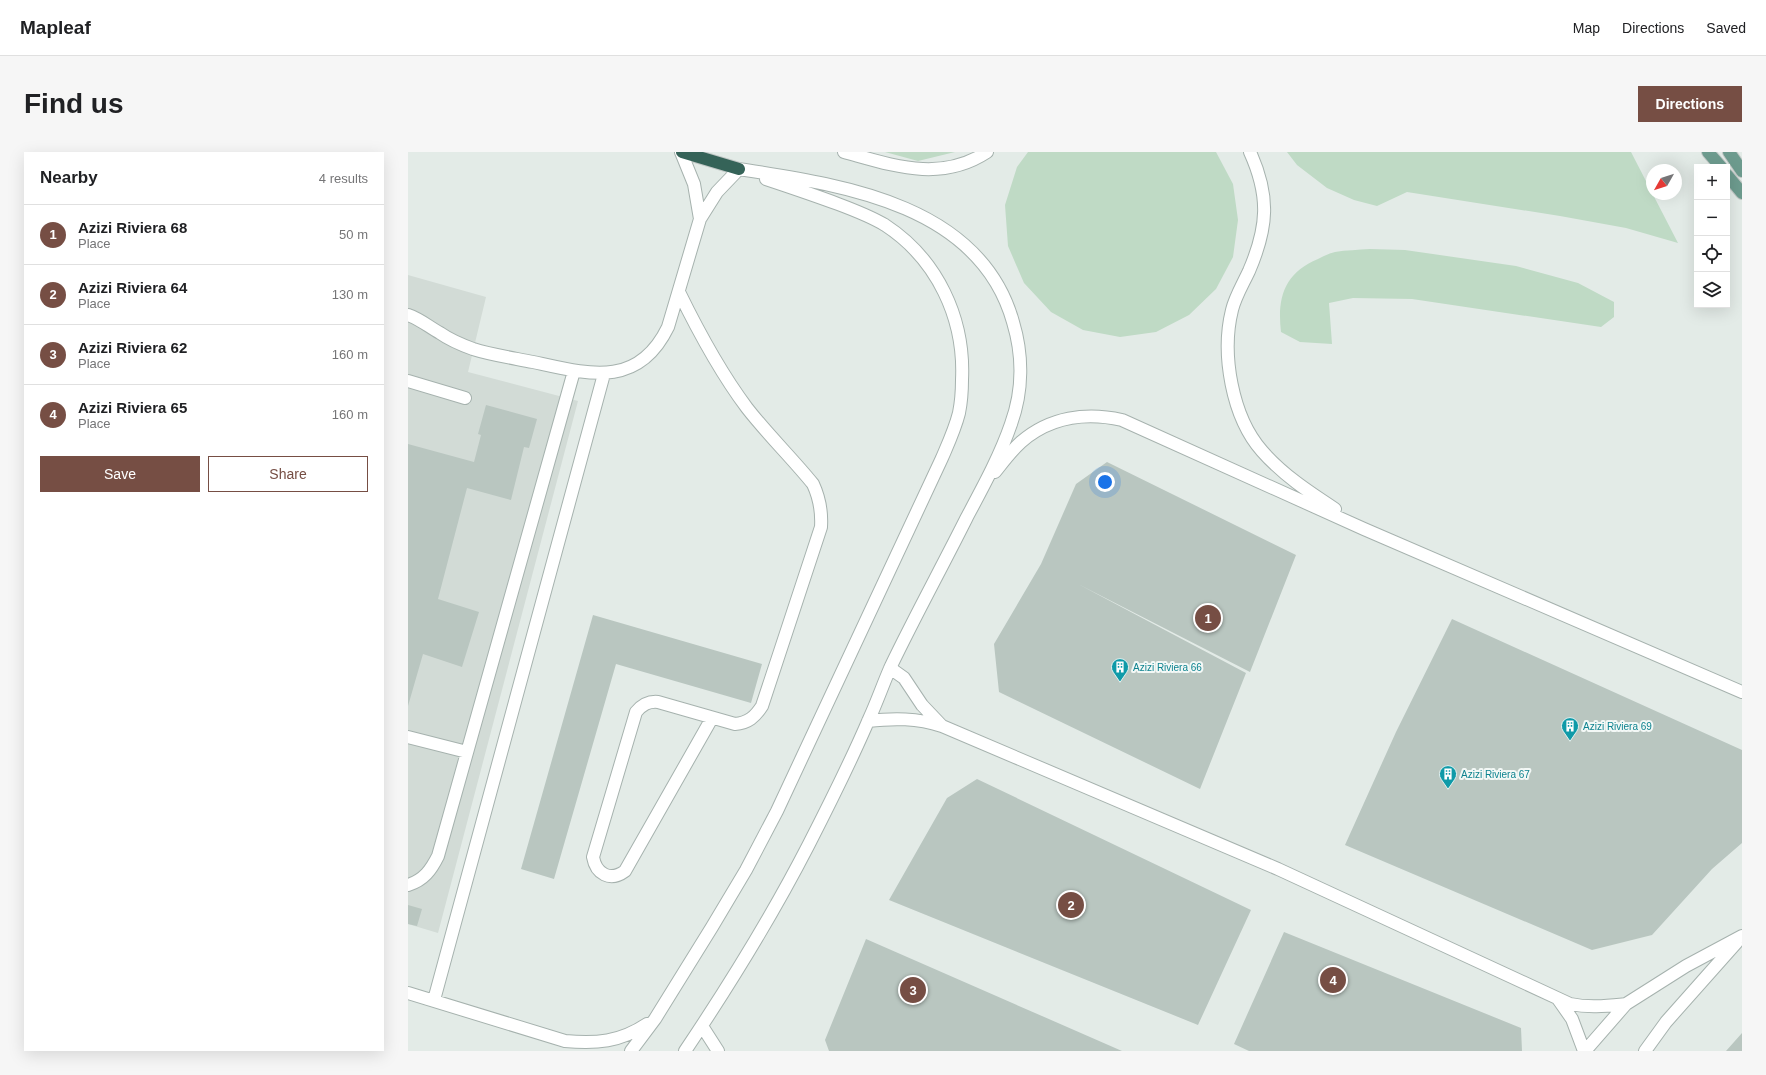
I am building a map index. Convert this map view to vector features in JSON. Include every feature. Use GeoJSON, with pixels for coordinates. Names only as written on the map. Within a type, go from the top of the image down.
{"type":"FeatureCollection","features":[{"type":"Feature","properties":{"kind":"highway"},"geometry":{"type":"LineString","coordinates":[[682,152],[739,169]]}},
{"type":"Feature","properties":{"kind":"main road"},"geometry":{"type":"LineString","coordinates":[[1708,152],[1718,164]]}},
{"type":"Feature","properties":{"kind":"main road"},"geometry":{"type":"LineString","coordinates":[[1729,152],[1742,171]]}},
{"type":"Feature","properties":{"kind":"main road"},"geometry":{"type":"LineString","coordinates":[[1730,179],[1742,193]]}},
{"type":"Feature","properties":{"kind":"street"},"geometry":{"type":"LineString","coordinates":[[682,152],[694,184],[700,219]]}},
{"type":"Feature","properties":{"kind":"street"},"geometry":{"type":"LineString","coordinates":[[844,152],[893,166],[924,170],[954,166],[969,161],[987,152]]}},
{"type":"Feature","properties":{"kind":"street"},"geometry":{"type":"LineString","coordinates":[[1250,152],[1258,168],[1263,189],[1265,210],[1262,234],[1253,262],[1232,309],[1228,350],[1229,371],[1233,391],[1247,429],[1261,450],[1277,467],[1299,485],[1364,529]]}},
{"type":"Feature","properties":{"kind":"street"},"geometry":{"type":"LineString","coordinates":[[408,315],[422,321],[447,337],[474,349],[574,371],[604,374],[621,370],[636,364],[650,355],[661,342],[668,327],[700,219],[718,192],[739,169]]}},
{"type":"Feature","properties":{"kind":"street"},"geometry":{"type":"LineString","coordinates":[[685,1051],[774,910],[810,843],[868,721],[890,668],[985,484],[1012,423],[1020,379],[1020,356],[1015,327],[1005,299],[990,273],[961,241],[943,228],[894,204],[858,192],[821,182],[739,169]]}},
{"type":"Feature","properties":{"kind":"street"},"geometry":{"type":"LineString","coordinates":[[631,1051],[655,1019],[712,927],[746,870],[777,811],[942,458],[959,412],[963,364],[961,340],[956,320],[939,281],[914,249],[884,225],[867,215],[739,169]]}},
{"type":"Feature","properties":{"kind":"street"},"geometry":{"type":"LineString","coordinates":[[679,292],[700,334],[724,376],[748,409],[813,484],[819,498],[822,513],[821,527],[762,706],[758,713],[743,723],[735,724],[652,701],[645,704],[636,712],[593,856],[597,869],[601,873],[613,876],[625,871],[712,718]]}},
{"type":"Feature","properties":{"kind":"street"},"geometry":{"type":"LineString","coordinates":[[408,885],[417,882],[430,871],[438,856],[574,371]]}},
{"type":"Feature","properties":{"kind":"street"},"geometry":{"type":"LineString","coordinates":[[434,1000],[604,374]]}},
{"type":"Feature","properties":{"kind":"street"},"geometry":{"type":"LineString","coordinates":[[408,382],[465,398]]}},
{"type":"Feature","properties":{"kind":"street"},"geometry":{"type":"LineString","coordinates":[[985,484],[1021,442],[1036,431],[1053,422],[1072,417],[1105,416],[1122,420],[1364,529],[1742,692]]}},
{"type":"Feature","properties":{"kind":"street"},"geometry":{"type":"LineString","coordinates":[[890,668],[904,678],[922,705],[942,726]]}},
{"type":"Feature","properties":{"kind":"street"},"geometry":{"type":"LineString","coordinates":[[868,721],[902,718],[923,720],[942,726],[1278,869],[1570,1004],[1598,1008],[1626,1004]]}},
{"type":"Feature","properties":{"kind":"street"},"geometry":{"type":"LineString","coordinates":[[408,737],[467,752]]}},
{"type":"Feature","properties":{"kind":"street"},"geometry":{"type":"LineString","coordinates":[[1556,998],[1572,1019],[1584,1051],[1626,1004],[1686,966],[1742,937]]}},
{"type":"Feature","properties":{"kind":"street"},"geometry":{"type":"LineString","coordinates":[[1645,1051],[1671,1016],[1742,937]]}},
{"type":"Feature","properties":{"kind":"street"},"geometry":{"type":"LineString","coordinates":[[408,993],[565,1041],[588,1043],[612,1040],[635,1032],[655,1019]]}},
{"type":"Feature","properties":{"kind":"street"},"geometry":{"type":"LineString","coordinates":[[702,1026],[718,1051]]}},
{"type":"Feature","properties":{"kind":"street"},"geometry":{"type":"LineString","coordinates":[[565,1041],[575,1051]]}},
{"type":"Feature","properties":{"kind":"shaded area"},"geometry":{"type":"Polygon","coordinates":[[[408,275],[486,297],[468,372],[578,401],[438,933],[408,924],[408,275]]]}},
{"type":"Feature","properties":{"kind":"green space"},"geometry":{"type":"Polygon","coordinates":[[[885,152],[955,152],[918,161],[885,152]]]}},
{"type":"Feature","properties":{"kind":"green space"},"geometry":{"type":"Polygon","coordinates":[[[1028,152],[1216,152],[1233,184],[1238,220],[1233,257],[1216,289],[1189,315],[1156,332],[1120,337],[1083,330],[1051,312],[1024,283],[1008,246],[1005,205],[1017,167],[1028,152]]]}},
{"type":"Feature","properties":{"kind":"green space"},"geometry":{"type":"Polygon","coordinates":[[[1287,152],[1631,152],[1646,181],[1646,200],[1656,200],[1678,243],[1626,228],[1407,192],[1377,206],[1354,200],[1327,188],[1297,165],[1287,152]]]}},
{"type":"Feature","properties":{"kind":"green space"},"geometry":{"type":"Polygon","coordinates":[[[1370,249],[1405,250],[1516,266],[1578,283],[1614,302],[1614,317],[1601,327],[1412,299],[1353,298],[1329,303],[1332,344],[1300,342],[1281,332],[1280,308],[1282,298],[1290,279],[1297,272],[1306,265],[1333,252],[1370,249]]]}},
{"type":"Feature","properties":{"kind":"building"},"geometry":{"type":"Polygon","coordinates":[[[486,405],[537,419],[529,448],[524,447],[511,500],[467,488],[438,599],[479,612],[462,667],[423,654],[408,706],[408,444],[474,462],[481,435],[478,434],[486,405]]]}},
{"type":"Feature","properties":{"kind":"building"},"geometry":{"type":"Polygon","coordinates":[[[1107,462],[1296,555],[1250,672],[1078,584],[1246,673],[1200,789],[999,692],[994,644],[1041,564],[1076,484],[1107,462]]]}},
{"type":"Feature","properties":{"kind":"building"},"geometry":{"type":"Polygon","coordinates":[[[593,615],[762,664],[751,703],[616,664],[554,879],[521,869],[593,615]]]}},
{"type":"Feature","properties":{"kind":"building"},"geometry":{"type":"Polygon","coordinates":[[[1452,619],[1742,750],[1742,843],[1712,869],[1652,935],[1592,950],[1345,845],[1396,732],[1452,619]]]}},
{"type":"Feature","properties":{"kind":"building"},"geometry":{"type":"Polygon","coordinates":[[[977,779],[1251,910],[1198,1025],[889,900],[947,798],[977,779]]]}},
{"type":"Feature","properties":{"kind":"building"},"geometry":{"type":"Polygon","coordinates":[[[408,905],[422,909],[417,926],[408,924],[408,905]]]}},
{"type":"Feature","properties":{"kind":"building"},"geometry":{"type":"Polygon","coordinates":[[[1284,932],[1521,1028],[1522,1051],[1249,1051],[1234,1044],[1284,932]]]}},
{"type":"Feature","properties":{"kind":"building"},"geometry":{"type":"Polygon","coordinates":[[[866,939],[1122,1051],[829,1051],[825,1040],[866,939]]]}},
{"type":"Feature","properties":{"kind":"building"},"geometry":{"type":"Polygon","coordinates":[[[1742,1033],[1742,1051],[1726,1051],[1742,1033]]]}},
{"type":"Feature","properties":{"kind":"place","name":"Azizi Riviera 68"},"geometry":{"type":"Point","coordinates":[1208,618]}},
{"type":"Feature","properties":{"kind":"place","name":"Azizi Riviera 66"},"geometry":{"type":"Point","coordinates":[1120,682]}},
{"type":"Feature","properties":{"kind":"place","name":"Azizi Riviera 69"},"geometry":{"type":"Point","coordinates":[1570,741]}},
{"type":"Feature","properties":{"kind":"place","name":"Azizi Riviera 67"},"geometry":{"type":"Point","coordinates":[1448,789]}},
{"type":"Feature","properties":{"kind":"place","name":"Azizi Riviera 64"},"geometry":{"type":"Point","coordinates":[1071,905]}},
{"type":"Feature","properties":{"kind":"place","name":"Azizi Riviera 65"},"geometry":{"type":"Point","coordinates":[1333,980]}},
{"type":"Feature","properties":{"kind":"place","name":"Azizi Riviera 62"},"geometry":{"type":"Point","coordinates":[913,990]}}]}
